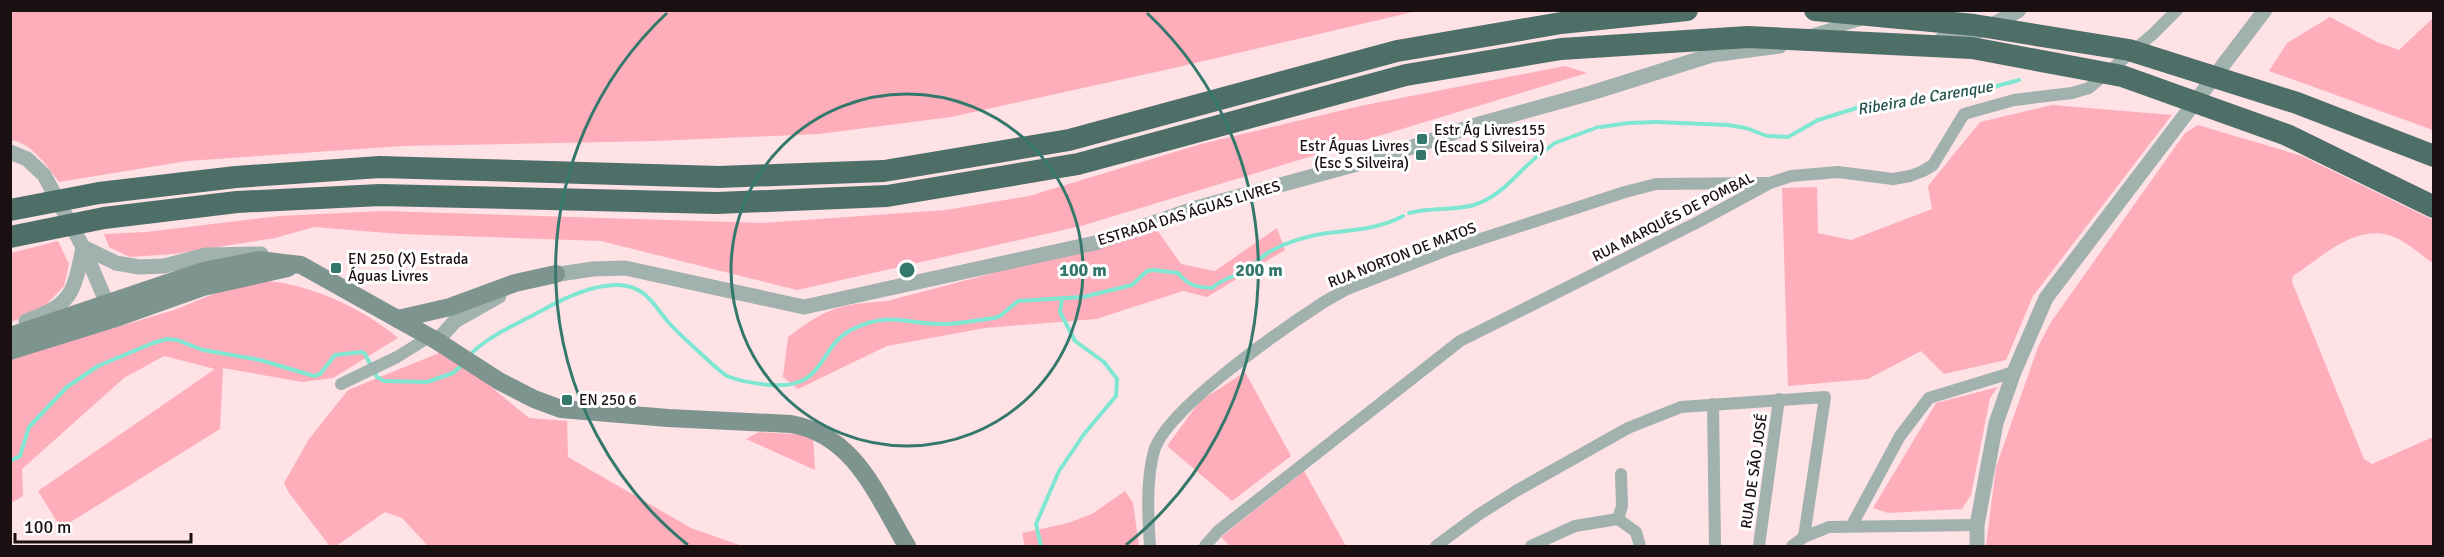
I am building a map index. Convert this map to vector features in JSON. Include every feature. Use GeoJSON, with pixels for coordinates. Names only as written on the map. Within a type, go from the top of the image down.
{"type":"FeatureCollection","features":[{"type":"Feature","properties":{"kind":"highway"},"geometry":{"type":"LineString","coordinates":[[10,210],[99,193],[236,177],[380,167],[719,177],[884,171],[1069,140],[1396,51],[1561,23],[1687,10]]}},
{"type":"Feature","properties":{"kind":"highway"},"geometry":{"type":"LineString","coordinates":[[1815,10],[1974,25],[2129,50],[2297,103],[2433,156]]}},
{"type":"Feature","properties":{"kind":"highway"},"geometry":{"type":"LineString","coordinates":[[10,237],[104,218],[237,202],[380,195],[717,203],[886,196],[1078,164],[1406,75],[1561,49],[1748,37],[1972,48],[2122,76],[2288,135],[2433,207]]}},
{"type":"Feature","properties":{"kind":"main road"},"geometry":{"type":"LineString","coordinates":[[10,351],[203,271],[259,260],[302,265],[525,395],[561,409],[668,418],[791,424],[811,428],[836,441],[861,468],[907,546]]}},
{"type":"Feature","properties":{"kind":"main road"},"geometry":{"type":"LineString","coordinates":[[398,319],[437,311],[515,283],[556,274]]}},
{"type":"Feature","properties":{"kind":"main road"},"geometry":{"type":"LineString","coordinates":[[10,336],[110,311]]}},
{"type":"Feature","properties":{"kind":"main road"},"geometry":{"type":"LineString","coordinates":[[429,337],[437,311]]}},
{"type":"Feature","properties":{"kind":"street"},"geometry":{"type":"LineString","coordinates":[[1781,46],[1833,27],[1895,10]]}},
{"type":"Feature","properties":{"kind":"street","name":"ESTRADA DAS ÁGUAS LIVRES"},"geometry":{"type":"LineString","coordinates":[[429,337],[484,303],[519,286],[556,274],[592,268],[626,268],[804,308],[1095,243],[1196,208],[1383,157],[1479,124],[1591,93],[1712,55],[1867,38],[1953,39],[1981,30],[2019,10]]}},
{"type":"Feature","properties":{"kind":"street","name":"RUA MARQUÊS DE POMBAL"},"geometry":{"type":"LineString","coordinates":[[1205,546],[1218,531],[1244,510],[1460,341],[1698,222],[1770,183],[1791,176],[1838,172],[1893,179],[1910,177],[1933,165],[1964,114],[2014,100],[2072,93],[2089,88],[2153,34],[2177,10]]}},
{"type":"Feature","properties":{"kind":"street"},"geometry":{"type":"LineString","coordinates":[[1977,546],[1977,525],[1996,423],[2014,372],[2046,298],[2265,10]]}},
{"type":"Feature","properties":{"kind":"street"},"geometry":{"type":"LineString","coordinates":[[10,152],[27,159],[44,175],[83,247],[110,311]]}},
{"type":"Feature","properties":{"kind":"street","name":"RUA NORTON DE MATOS"},"geometry":{"type":"LineString","coordinates":[[1150,546],[1148,510],[1154,452],[1160,437],[1199,394],[1324,302],[1345,290],[1450,249],[1625,192],[1656,184],[1770,183]]}},
{"type":"Feature","properties":{"kind":"street"},"geometry":{"type":"LineString","coordinates":[[83,247],[116,263],[139,267],[165,266],[206,255],[268,254],[302,265]]}},
{"type":"Feature","properties":{"kind":"street"},"geometry":{"type":"LineString","coordinates":[[10,327],[50,313],[67,301],[77,277],[83,247]]}},
{"type":"Feature","properties":{"kind":"street"},"geometry":{"type":"LineString","coordinates":[[341,384],[429,337]]}},
{"type":"Feature","properties":{"kind":"street"},"geometry":{"type":"LineString","coordinates":[[1852,525],[1900,436],[1929,398],[2014,372]]}},
{"type":"Feature","properties":{"kind":"street"},"geometry":{"type":"LineString","coordinates":[[1436,546],[1516,491],[1628,428],[1681,408],[1825,397],[1798,543]]}},
{"type":"Feature","properties":{"kind":"street","name":"RUA DE SÃO JOSÉ"},"geometry":{"type":"LineString","coordinates":[[1759,546],[1779,399]]}},
{"type":"Feature","properties":{"kind":"street"},"geometry":{"type":"LineString","coordinates":[[1713,404],[1715,546]]}},
{"type":"Feature","properties":{"kind":"street"},"geometry":{"type":"LineString","coordinates":[[1618,519],[1622,506],[1621,474]]}},
{"type":"Feature","properties":{"kind":"street"},"geometry":{"type":"LineString","coordinates":[[1531,546],[1575,526],[1618,519],[1636,532],[1640,546]]}},
{"type":"Feature","properties":{"kind":"street"},"geometry":{"type":"LineString","coordinates":[[1798,543],[1830,527],[1977,525]]}},
{"type":"Feature","properties":{"kind":"shaded area"},"geometry":{"type":"Polygon","coordinates":[[[10,11],[1417,11],[951,117],[819,134],[656,141],[403,146],[187,161],[59,182],[44,162],[32,151],[19,142],[11,140],[10,11]]]}},
{"type":"Feature","properties":{"kind":"shaded area"},"geometry":{"type":"Polygon","coordinates":[[[2330,17],[2377,42],[2399,50],[2433,18],[2433,130],[2269,71],[2287,43],[2330,17]]]}},
{"type":"Feature","properties":{"kind":"shaded area"},"geometry":{"type":"Polygon","coordinates":[[[1565,66],[1587,73],[1081,226],[797,290],[601,241],[400,234],[314,227],[275,238],[174,254],[130,257],[109,247],[104,234],[146,232],[280,216],[382,211],[762,223],[946,210],[1029,196],[1201,144],[1360,106],[1565,66]]]}},
{"type":"Feature","properties":{"kind":"shaded area"},"geometry":{"type":"Polygon","coordinates":[[[2052,105],[2172,115],[2033,296],[2006,360],[1944,374],[1921,351],[1868,379],[1788,386],[1782,188],[1817,187],[1818,233],[1851,240],[1932,209],[1928,186],[1980,122],[2052,105]]]}},
{"type":"Feature","properties":{"kind":"shaded area"},"geometry":{"type":"Polygon","coordinates":[[[2198,125],[2302,156],[2433,220],[2433,263],[2394,237],[2367,234],[2353,238],[2328,251],[2293,276],[2292,282],[2364,459],[2372,464],[2433,437],[2433,546],[1986,546],[1996,467],[2038,347],[2051,322],[2185,133],[2198,125]]]}},
{"type":"Feature","properties":{"kind":"shaded area"},"geometry":{"type":"Polygon","coordinates":[[[1277,228],[1285,250],[1207,297],[1183,291],[1096,319],[985,328],[887,346],[798,389],[783,377],[788,337],[813,319],[834,309],[887,301],[1157,230],[1181,264],[1215,271],[1277,228]]]}},
{"type":"Feature","properties":{"kind":"shaded area"},"geometry":{"type":"Polygon","coordinates":[[[58,241],[69,264],[64,286],[41,310],[11,322],[11,253],[58,241]]]}},
{"type":"Feature","properties":{"kind":"shaded area"},"geometry":{"type":"Polygon","coordinates":[[[266,281],[300,287],[336,300],[369,317],[398,338],[333,378],[302,382],[223,368],[220,429],[61,528],[38,491],[215,369],[164,356],[124,378],[22,469],[23,496],[11,503],[10,359],[174,310],[221,291],[266,281]]]}},
{"type":"Feature","properties":{"kind":"shaded area"},"geometry":{"type":"Polygon","coordinates":[[[439,353],[484,381],[529,418],[567,421],[568,457],[691,528],[742,546],[428,546],[402,518],[385,512],[336,546],[329,545],[289,493],[284,483],[309,439],[348,390],[439,353]]]}},
{"type":"Feature","properties":{"kind":"shaded area"},"geometry":{"type":"Polygon","coordinates":[[[1245,372],[1291,456],[1232,501],[1167,446],[1200,401],[1245,372]]]}},
{"type":"Feature","properties":{"kind":"shaded area"},"geometry":{"type":"Polygon","coordinates":[[[1998,387],[1990,398],[1971,495],[1962,509],[1888,513],[1873,508],[1936,403],[1998,387]]]}},
{"type":"Feature","properties":{"kind":"shaded area"},"geometry":{"type":"Polygon","coordinates":[[[759,432],[813,435],[815,470],[746,439],[759,432]]]}},
{"type":"Feature","properties":{"kind":"shaded area"},"geometry":{"type":"Polygon","coordinates":[[[1304,471],[1346,546],[1230,546],[1221,537],[1304,471]]]}},
{"type":"Feature","properties":{"kind":"shaded area"},"geometry":{"type":"Polygon","coordinates":[[[1125,491],[1133,503],[1139,546],[1025,546],[1022,533],[1068,523],[1092,514],[1125,491]]]}},
{"type":"Feature","properties":{"kind":"waterway","name":"Ribeira de Carenque"},"geometry":{"type":"LineString","coordinates":[[1657,122],[1728,125],[1746,128],[1767,136],[1788,137],[1818,120],[1863,106],[1971,93],[2019,80]]}},
{"type":"Feature","properties":{"kind":"waterway","name":"Ribeira de Carenque"},"geometry":{"type":"LineString","coordinates":[[1630,123],[1655,122]]}},
{"type":"Feature","properties":{"kind":"waterway","name":"Ribeira de Carenque"},"geometry":{"type":"LineString","coordinates":[[1601,127],[1628,123]]}},
{"type":"Feature","properties":{"kind":"waterway","name":"Ribeira de Carenque"},"geometry":{"type":"LineString","coordinates":[[1547,149],[1555,143],[1598,127]]}},
{"type":"Feature","properties":{"kind":"waterway","name":"Ribeira de Carenque"},"geometry":{"type":"LineString","coordinates":[[1409,213],[1466,207],[1485,201],[1544,151]]}},
{"type":"Feature","properties":{"kind":"waterway","name":"Ribeira de Carenque"},"geometry":{"type":"LineString","coordinates":[[468,357],[503,331],[550,306],[594,288],[616,285],[634,288],[646,296],[674,328],[727,376],[760,384],[789,385],[802,381],[812,374],[840,338],[865,324],[888,320],[950,324],[994,318],[1000,316],[1018,301],[1083,297],[1132,285],[1147,271],[1154,270],[1178,273],[1193,285],[1212,288],[1248,269],[1266,254],[1288,243],[1320,234],[1376,226],[1403,216]]}},
{"type":"Feature","properties":{"kind":"waterway"},"geometry":{"type":"LineString","coordinates":[[1041,546],[1036,524],[1059,471],[1084,434],[1116,396],[1117,379],[1104,362],[1075,341],[1060,312],[1062,298]]}},
{"type":"Feature","properties":{"kind":"waterway","name":"Ribeira de Carenque"},"geometry":{"type":"LineString","coordinates":[[10,461],[20,456],[29,427],[67,387],[98,366],[167,339],[177,340],[203,350],[260,360],[314,376],[320,374],[335,355],[362,352],[377,377],[384,381],[427,382],[453,373],[462,365]]}},
{"type":"Feature","properties":{"kind":"place","name":"Estr Ág Livres155 (Escad S Silveira)"},"geometry":{"type":"Point","coordinates":[1422,139]}},
{"type":"Feature","properties":{"kind":"place","name":"Estr Águas Livres (Esc S Silveira)"},"geometry":{"type":"Point","coordinates":[1421,155]}},
{"type":"Feature","properties":{"kind":"place","name":"EN 250 (X) Estrada Águas Livres"},"geometry":{"type":"Point","coordinates":[336,268]}},
{"type":"Feature","properties":{"kind":"place","name":"EN 250 6"},"geometry":{"type":"Point","coordinates":[567,400]}}]}
